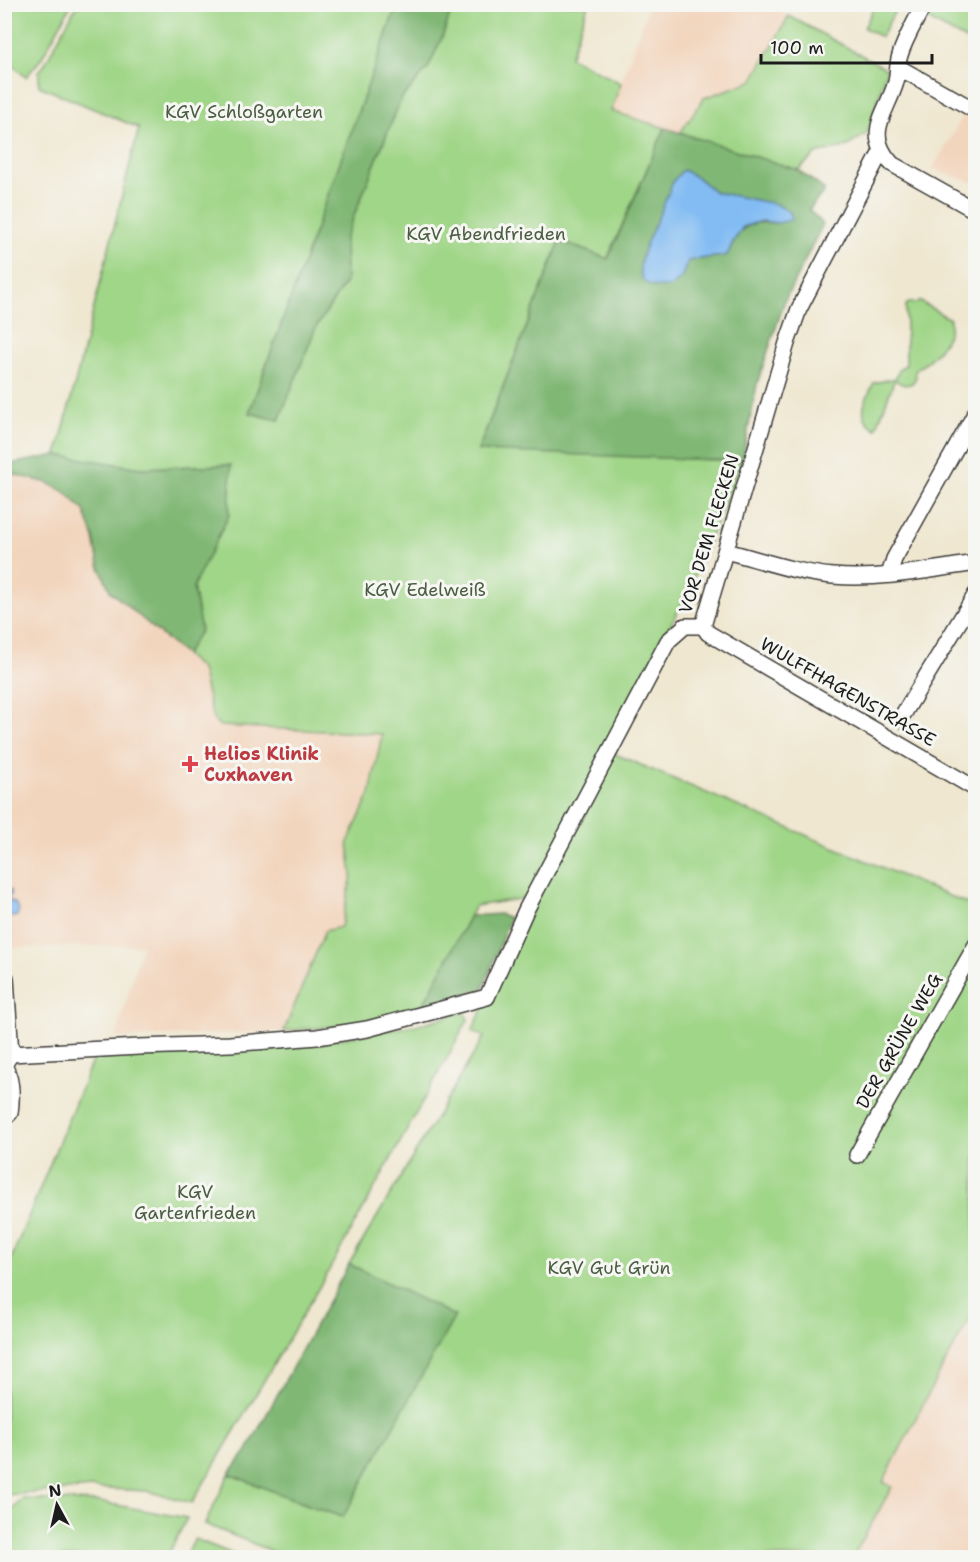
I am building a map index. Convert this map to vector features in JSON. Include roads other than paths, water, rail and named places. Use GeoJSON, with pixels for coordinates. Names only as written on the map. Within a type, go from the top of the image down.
{"type":"FeatureCollection","features":[{"type":"Feature","properties":{"kind":"street"},"geometry":{"type":"LineString","coordinates":[[924,4],[900,54],[896,83],[880,122],[878,134],[882,150],[896,167],[975,211]]}},
{"type":"Feature","properties":{"kind":"street"},"geometry":{"type":"LineString","coordinates":[[898,67],[975,111]]}},
{"type":"Feature","properties":{"kind":"street","name":"VOR DEM FLECKEN"},"geometry":{"type":"LineString","coordinates":[[7,1062],[139,1047],[317,1038],[367,1029],[487,997],[526,910],[668,641],[685,626],[703,626],[799,309],[882,150]]}},
{"type":"Feature","properties":{"kind":"street"},"geometry":{"type":"LineString","coordinates":[[890,575],[894,559],[975,412]]}},
{"type":"Feature","properties":{"kind":"street"},"geometry":{"type":"LineString","coordinates":[[726,551],[823,574],[853,577],[890,575],[975,563]]}},
{"type":"Feature","properties":{"kind":"street"},"geometry":{"type":"LineString","coordinates":[[904,713],[975,594]]}},
{"type":"Feature","properties":{"kind":"street","name":"WULFFHAGENSTRASSE"},"geometry":{"type":"LineString","coordinates":[[703,626],[708,633],[893,733],[975,789]]}},
{"type":"Feature","properties":{"kind":"street","name":"DER GRÜNE WEG"},"geometry":{"type":"LineString","coordinates":[[857,1155],[975,945]]}},
{"type":"Feature","properties":{"kind":"street"},"geometry":{"type":"LineString","coordinates":[[4,1118],[10,1113],[12,1104],[11,1084],[7,1069],[6,978]]}},
{"type":"Feature","properties":{"kind":"water"},"geometry":{"type":"Polygon","coordinates":[[[683,170],[698,178],[715,192],[776,204],[790,212],[792,220],[778,223],[761,221],[743,227],[727,255],[688,261],[681,278],[671,287],[655,287],[645,282],[641,275],[640,265],[647,242],[674,180],[683,170]]]}},
{"type":"Feature","properties":{"kind":"water"},"geometry":{"type":"Polygon","coordinates":[[[5,888],[11,891],[11,895],[7,897],[15,903],[19,910],[17,916],[5,918],[5,888]]]}},
{"type":"Feature","properties":{"kind":"tunnel"},"geometry":{"type":"LineString","coordinates":[[896,727],[904,713]]}},
{"type":"Feature","properties":{"kind":"place","name":"Helios Klinik Cuxhaven"},"geometry":{"type":"Point","coordinates":[190,764]}},
{"type":"Feature","properties":{"kind":"park label","name":"KGV Schloßgarten"},"geometry":{"type":"Point","coordinates":[244,112]}},
{"type":"Feature","properties":{"kind":"park label","name":"KGV Abendfrieden"},"geometry":{"type":"Point","coordinates":[486,234]}},
{"type":"Feature","properties":{"kind":"park label","name":"KGV Edelweiß"},"geometry":{"type":"Point","coordinates":[425,590]}},
{"type":"Feature","properties":{"kind":"park label","name":"KGV Gartenfrieden"},"geometry":{"type":"Point","coordinates":[195,1202]}},
{"type":"Feature","properties":{"kind":"park label","name":"KGV Gut Grün"},"geometry":{"type":"Point","coordinates":[609,1268]}}]}
